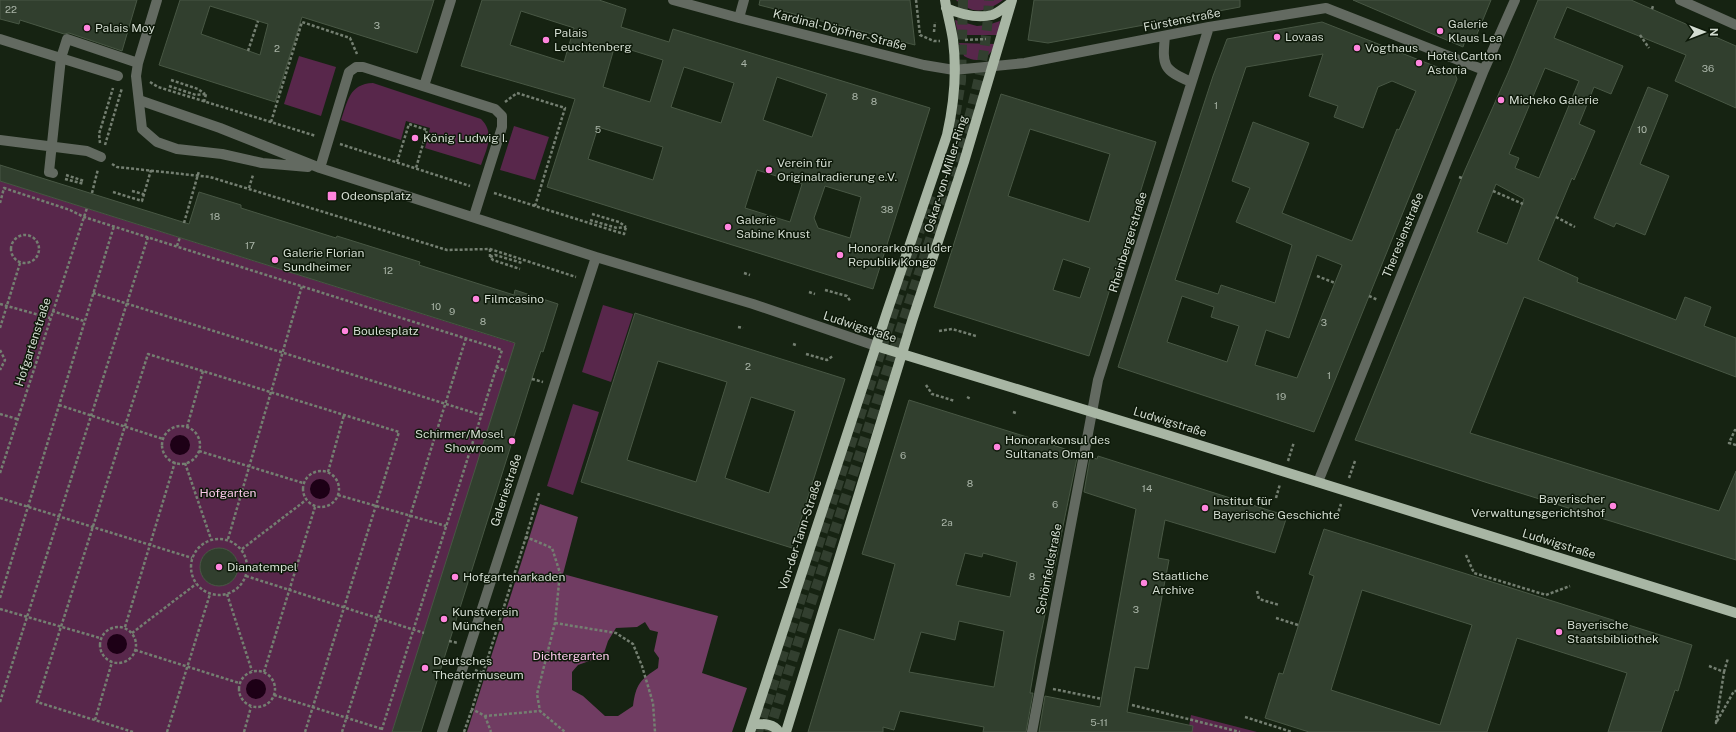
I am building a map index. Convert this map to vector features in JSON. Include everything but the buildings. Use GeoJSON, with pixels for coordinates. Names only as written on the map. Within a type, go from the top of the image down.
{"type":"FeatureCollection","features":[{"type":"Feature","properties":{"kind":"main road","name":"Oskar-von-Miller-Ring"},"geometry":{"type":"LineString","coordinates":[[902,354],[1002,39],[1011,2]]}},
{"type":"Feature","properties":{"kind":"main road"},"geometry":{"type":"LineString","coordinates":[[946,4],[960,14],[976,16],[993,15],[1011,2]]}},
{"type":"Feature","properties":{"kind":"main road","name":"Oskar-von-Miller-Ring"},"geometry":{"type":"LineString","coordinates":[[876,346],[947,135],[953,110],[953,40],[946,4]]}},
{"type":"Feature","properties":{"kind":"main road","name":"Ludwigstraße"},"geometry":{"type":"LineString","coordinates":[[876,346],[1091,411],[1736,613]]}},
{"type":"Feature","properties":{"kind":"main road","name":"Von-der-Tann-Straße"},"geometry":{"type":"LineString","coordinates":[[752,728],[876,346]]}},
{"type":"Feature","properties":{"kind":"main road"},"geometry":{"type":"LineString","coordinates":[[786,732],[902,354]]}},
{"type":"Feature","properties":{"kind":"main road"},"geometry":{"type":"LineString","coordinates":[[752,728],[765,724],[776,727],[779,732]]}},
{"type":"Feature","properties":{"kind":"street"},"geometry":{"type":"LineString","coordinates":[[157,0],[138,63],[136,76],[142,129],[156,142],[177,149],[222,154],[262,162],[320,168]]}},
{"type":"Feature","properties":{"kind":"street"},"geometry":{"type":"LineString","coordinates":[[424,86],[451,0]]}},
{"type":"Feature","properties":{"kind":"street","name":"Kardinal-Döpfner-Straße"},"geometry":{"type":"LineString","coordinates":[[673,0],[930,66],[954,70],[993,66]]}},
{"type":"Feature","properties":{"kind":"street"},"geometry":{"type":"LineString","coordinates":[[739,18],[744,0]]}},
{"type":"Feature","properties":{"kind":"street","name":"Theresienstraße"},"geometry":{"type":"LineString","coordinates":[[1318,482],[1484,70],[1514,0]]}},
{"type":"Feature","properties":{"kind":"street"},"geometry":{"type":"LineString","coordinates":[[1680,0],[1736,24]]}},
{"type":"Feature","properties":{"kind":"street","name":"Fürstenstraße"},"geometry":{"type":"LineString","coordinates":[[993,66],[1048,59],[1209,27],[1326,8],[1484,70]]}},
{"type":"Feature","properties":{"kind":"street","name":"Rheinbergerstraße"},"geometry":{"type":"LineString","coordinates":[[1091,411],[1098,380],[1209,27]]}},
{"type":"Feature","properties":{"kind":"street"},"geometry":{"type":"LineString","coordinates":[[1166,36],[1163,58],[1172,74],[1192,82]]}},
{"type":"Feature","properties":{"kind":"street"},"geometry":{"type":"LineString","coordinates":[[0,39],[63,53],[118,76]]}},
{"type":"Feature","properties":{"kind":"street"},"geometry":{"type":"LineString","coordinates":[[53,173],[49,172],[63,53],[67,40],[138,63]]}},
{"type":"Feature","properties":{"kind":"street"},"geometry":{"type":"LineString","coordinates":[[320,168],[349,72],[356,67],[363,67],[424,86],[494,109],[502,116],[502,127],[474,216]]}},
{"type":"Feature","properties":{"kind":"street"},"geometry":{"type":"LineString","coordinates":[[139,100],[220,128],[320,168],[474,216],[596,257]]}},
{"type":"Feature","properties":{"kind":"street"},"geometry":{"type":"LineString","coordinates":[[0,140],[87,151],[101,157]]}},
{"type":"Feature","properties":{"kind":"street","name":"Ludwigstraße"},"geometry":{"type":"LineString","coordinates":[[596,257],[752,304],[876,346]]}},
{"type":"Feature","properties":{"kind":"street","name":"Galeriestraße"},"geometry":{"type":"LineString","coordinates":[[442,732],[596,257]]}},
{"type":"Feature","properties":{"kind":"street","name":"Schönfeldstraße"},"geometry":{"type":"LineString","coordinates":[[1032,732],[1088,437],[1091,411]]}},
{"type":"Feature","properties":{"kind":"path"},"geometry":{"type":"LineString","coordinates":[[916,0],[920,35],[934,41],[1002,39]]}},
{"type":"Feature","properties":{"kind":"path"},"geometry":{"type":"LineString","coordinates":[[248,51],[258,21]]}},
{"type":"Feature","properties":{"kind":"path"},"geometry":{"type":"LineString","coordinates":[[271,123],[301,22],[350,38],[363,67]]}},
{"type":"Feature","properties":{"kind":"path"},"geometry":{"type":"LineString","coordinates":[[1640,36],[1649,48]]}},
{"type":"Feature","properties":{"kind":"path"},"geometry":{"type":"LineString","coordinates":[[101,157],[99,134],[118,76]]}},
{"type":"Feature","properties":{"kind":"path"},"geometry":{"type":"LineString","coordinates":[[136,76],[153,83],[158,87],[204,102],[329,140],[624,234],[626,227]]}},
{"type":"Feature","properties":{"kind":"path"},"geometry":{"type":"LineString","coordinates":[[171,80],[198,89],[206,94]]}},
{"type":"Feature","properties":{"kind":"path"},"geometry":{"type":"LineString","coordinates":[[92,193],[101,157],[123,86]]}},
{"type":"Feature","properties":{"kind":"path"},"geometry":{"type":"LineString","coordinates":[[169,86],[196,94],[206,94]]}},
{"type":"Feature","properties":{"kind":"path"},"geometry":{"type":"LineString","coordinates":[[494,109],[518,93],[565,108],[535,206]]}},
{"type":"Feature","properties":{"kind":"path"},"geometry":{"type":"LineString","coordinates":[[204,102],[206,94]]}},
{"type":"Feature","properties":{"kind":"path"},"geometry":{"type":"LineString","coordinates":[[397,162],[409,124],[427,130],[416,168]]}},
{"type":"Feature","properties":{"kind":"path"},"geometry":{"type":"LineString","coordinates":[[101,157],[117,167],[210,176],[447,250],[490,249],[588,281]]}},
{"type":"Feature","properties":{"kind":"path"},"geometry":{"type":"LineString","coordinates":[[141,201],[142,202],[151,170]]}},
{"type":"Feature","properties":{"kind":"path"},"geometry":{"type":"LineString","coordinates":[[184,222],[199,171]]}},
{"type":"Feature","properties":{"kind":"path"},"geometry":{"type":"LineString","coordinates":[[249,188],[253,175]]}},
{"type":"Feature","properties":{"kind":"path"},"geometry":{"type":"LineString","coordinates":[[64,177],[84,183]]}},
{"type":"Feature","properties":{"kind":"path"},"geometry":{"type":"LineString","coordinates":[[0,203],[4,188],[70,210],[84,217],[502,350],[381,730],[314,706],[274,695]]}},
{"type":"Feature","properties":{"kind":"path"},"geometry":{"type":"LineString","coordinates":[[132,191],[143,194],[141,201]]}},
{"type":"Feature","properties":{"kind":"path"},"geometry":{"type":"LineString","coordinates":[[113,192],[141,201]]}},
{"type":"Feature","properties":{"kind":"path"},"geometry":{"type":"LineString","coordinates":[[1493,192],[1523,204]]}},
{"type":"Feature","properties":{"kind":"path","name":"Hofgartenstraße"},"geometry":{"type":"LineString","coordinates":[[0,473],[87,208]]}},
{"type":"Feature","properties":{"kind":"path"},"geometry":{"type":"LineString","coordinates":[[592,214],[619,222],[626,227]]}},
{"type":"Feature","properties":{"kind":"path"},"geometry":{"type":"LineString","coordinates":[[1556,217],[1575,227]]}},
{"type":"Feature","properties":{"kind":"path"},"geometry":{"type":"LineString","coordinates":[[590,220],[617,228],[626,227]]}},
{"type":"Feature","properties":{"kind":"path"},"geometry":{"type":"LineString","coordinates":[[0,598],[114,226]]}},
{"type":"Feature","properties":{"kind":"path"},"geometry":{"type":"LineString","coordinates":[[23,235],[32,237],[38,244],[39,253],[34,260],[20,263],[13,257],[11,248],[12,243],[18,236],[23,235]]}},
{"type":"Feature","properties":{"kind":"path"},"geometry":{"type":"LineString","coordinates":[[0,702],[148,237]]}},
{"type":"Feature","properties":{"kind":"path"},"geometry":{"type":"LineString","coordinates":[[177,246],[180,237]]}},
{"type":"Feature","properties":{"kind":"path"},"geometry":{"type":"LineString","coordinates":[[490,249],[490,257]]}},
{"type":"Feature","properties":{"kind":"path"},"geometry":{"type":"LineString","coordinates":[[490,257],[495,255],[522,263]]}},
{"type":"Feature","properties":{"kind":"path"},"geometry":{"type":"LineString","coordinates":[[490,257],[493,260],[520,269]]}},
{"type":"Feature","properties":{"kind":"path"},"geometry":{"type":"LineString","coordinates":[[0,328],[20,263]]}},
{"type":"Feature","properties":{"kind":"path"},"geometry":{"type":"LineString","coordinates":[[744,273],[750,275]]}},
{"type":"Feature","properties":{"kind":"path"},"geometry":{"type":"LineString","coordinates":[[1316,276],[1335,283]]}},
{"type":"Feature","properties":{"kind":"path"},"geometry":{"type":"LineString","coordinates":[[228,539],[302,286]]}},
{"type":"Feature","properties":{"kind":"path"},"geometry":{"type":"LineString","coordinates":[[826,290],[847,296],[851,302]]}},
{"type":"Feature","properties":{"kind":"path"},"geometry":{"type":"LineString","coordinates":[[809,292],[815,294]]}},
{"type":"Feature","properties":{"kind":"path"},"geometry":{"type":"LineString","coordinates":[[93,294],[481,415]]}},
{"type":"Feature","properties":{"kind":"path"},"geometry":{"type":"LineString","coordinates":[[0,304],[50,318]]}},
{"type":"Feature","properties":{"kind":"path"},"geometry":{"type":"LineString","coordinates":[[52,311],[84,321]]}},
{"type":"Feature","properties":{"kind":"path"},"geometry":{"type":"LineString","coordinates":[[738,327],[743,328]]}},
{"type":"Feature","properties":{"kind":"path"},"geometry":{"type":"LineString","coordinates":[[940,331],[952,328],[976,336]]}},
{"type":"Feature","properties":{"kind":"path"},"geometry":{"type":"LineString","coordinates":[[342,732],[466,338]]}},
{"type":"Feature","properties":{"kind":"path"},"geometry":{"type":"LineString","coordinates":[[0,350],[5,360],[0,370]]}},
{"type":"Feature","properties":{"kind":"path"},"geometry":{"type":"LineString","coordinates":[[133,732],[37,702],[148,354],[399,432],[305,732]]}},
{"type":"Feature","properties":{"kind":"path"},"geometry":{"type":"LineString","coordinates":[[806,354],[827,360],[833,356]]}},
{"type":"Feature","properties":{"kind":"path"},"geometry":{"type":"LineString","coordinates":[[496,367],[506,371]]}},
{"type":"Feature","properties":{"kind":"path"},"geometry":{"type":"LineString","coordinates":[[187,427],[203,371]]}},
{"type":"Feature","properties":{"kind":"path"},"geometry":{"type":"LineString","coordinates":[[926,384],[932,394],[955,401]]}},
{"type":"Feature","properties":{"kind":"path"},"geometry":{"type":"LineString","coordinates":[[59,405],[163,439]]}},
{"type":"Feature","properties":{"kind":"path"},"geometry":{"type":"LineString","coordinates":[[0,414],[17,419]]}},
{"type":"Feature","properties":{"kind":"path"},"geometry":{"type":"LineString","coordinates":[[328,472],[344,415]]}},
{"type":"Feature","properties":{"kind":"path"},"geometry":{"type":"LineString","coordinates":[[181,426],[187,427],[196,434],[199,439],[199,451],[193,459],[184,463],[175,462],[166,456],[163,450],[163,439],[170,429],[181,426]]}},
{"type":"Feature","properties":{"kind":"path"},"geometry":{"type":"LineString","coordinates":[[1736,430],[1730,443],[1736,445]]}},
{"type":"Feature","properties":{"kind":"path"},"geometry":{"type":"LineString","coordinates":[[199,451],[303,483]]}},
{"type":"Feature","properties":{"kind":"path"},"geometry":{"type":"LineString","coordinates":[[125,627],[175,462]]}},
{"type":"Feature","properties":{"kind":"path"},"geometry":{"type":"LineString","coordinates":[[184,463],[211,539]]}},
{"type":"Feature","properties":{"kind":"path"},"geometry":{"type":"LineString","coordinates":[[322,470],[328,472],[336,479],[339,489],[338,495],[332,504],[326,507],[315,507],[306,500],[302,489],[303,483],[310,474],[322,470]]}},
{"type":"Feature","properties":{"kind":"path"},"geometry":{"type":"LineString","coordinates":[[464,732],[539,493]]}},
{"type":"Feature","properties":{"kind":"path"},"geometry":{"type":"LineString","coordinates":[[338,495],[410,517],[446,526]]}},
{"type":"Feature","properties":{"kind":"path"},"geometry":{"type":"LineString","coordinates":[[0,498],[192,558]]}},
{"type":"Feature","properties":{"kind":"path"},"geometry":{"type":"LineString","coordinates":[[242,549],[306,500]]}},
{"type":"Feature","properties":{"kind":"path"},"geometry":{"type":"LineString","coordinates":[[264,672],[315,507]]}},
{"type":"Feature","properties":{"kind":"path"},"geometry":{"type":"LineString","coordinates":[[526,537],[552,548],[560,573],[555,623],[537,694],[540,710],[564,732]]}},
{"type":"Feature","properties":{"kind":"path"},"geometry":{"type":"LineString","coordinates":[[211,539],[228,539],[242,549],[246,558],[248,567],[242,584],[236,590],[227,594],[210,594],[196,584],[192,576],[192,558],[202,544],[211,539]]}},
{"type":"Feature","properties":{"kind":"path"},"geometry":{"type":"LineString","coordinates":[[1466,555],[1474,573],[1512,587],[1546,595],[1570,586]]}},
{"type":"Feature","properties":{"kind":"path"},"geometry":{"type":"LineString","coordinates":[[246,576],[424,632]]}},
{"type":"Feature","properties":{"kind":"path"},"geometry":{"type":"LineString","coordinates":[[132,633],[196,584]]}},
{"type":"Feature","properties":{"kind":"path"},"geometry":{"type":"LineString","coordinates":[[1257,591],[1259,599],[1280,606]]}},
{"type":"Feature","properties":{"kind":"path"},"geometry":{"type":"LineString","coordinates":[[168,732],[210,594]]}},
{"type":"Feature","properties":{"kind":"path"},"geometry":{"type":"LineString","coordinates":[[227,594],[252,671]]}},
{"type":"Feature","properties":{"kind":"path"},"geometry":{"type":"LineString","coordinates":[[0,609],[61,628],[100,638]]}},
{"type":"Feature","properties":{"kind":"path"},"geometry":{"type":"LineString","coordinates":[[1276,618],[1298,625]]}},
{"type":"Feature","properties":{"kind":"path"},"geometry":{"type":"LineString","coordinates":[[555,623],[616,634],[633,644],[642,666],[653,703],[655,732]]}},
{"type":"Feature","properties":{"kind":"path"},"geometry":{"type":"LineString","coordinates":[[119,626],[125,627],[132,633],[136,644],[133,656],[123,662],[112,662],[102,655],[99,644],[100,638],[108,629],[119,626]]}},
{"type":"Feature","properties":{"kind":"path"},"geometry":{"type":"LineString","coordinates":[[135,650],[239,683]]}},
{"type":"Feature","properties":{"kind":"path"},"geometry":{"type":"LineString","coordinates":[[1728,658],[1724,672],[1716,723],[1734,691],[1736,692]]}},
{"type":"Feature","properties":{"kind":"path"},"geometry":{"type":"LineString","coordinates":[[95,720],[112,662]]}},
{"type":"Feature","properties":{"kind":"path"},"geometry":{"type":"LineString","coordinates":[[1709,666],[1724,672]]}},
{"type":"Feature","properties":{"kind":"path"},"geometry":{"type":"LineString","coordinates":[[463,667],[483,673]]}},
{"type":"Feature","properties":{"kind":"path"},"geometry":{"type":"LineString","coordinates":[[252,671],[264,672],[272,678],[274,684],[274,695],[272,700],[262,706],[251,706],[241,700],[238,688],[239,683],[246,673],[252,671]]}},
{"type":"Feature","properties":{"kind":"path"},"geometry":{"type":"LineString","coordinates":[[1040,686],[1102,699]]}},
{"type":"Feature","properties":{"kind":"path"},"geometry":{"type":"LineString","coordinates":[[1132,705],[1240,732]]}},
{"type":"Feature","properties":{"kind":"path"},"geometry":{"type":"LineString","coordinates":[[244,732],[251,706]]}},
{"type":"Feature","properties":{"kind":"path"},"geometry":{"type":"LineString","coordinates":[[472,709],[486,716],[540,710]]}},
{"type":"Feature","properties":{"kind":"path"},"geometry":{"type":"LineString","coordinates":[[486,716],[491,732]]}},
{"type":"Feature","properties":{"kind":"path"},"geometry":{"type":"LineString","coordinates":[[1245,717],[1292,732]]}},
{"type":"Feature","properties":{"kind":"green space"},"geometry":{"type":"Polygon","coordinates":[[[956,0],[1003,0],[985,10],[974,10],[962,5],[956,0]]]}},
{"type":"Feature","properties":{"kind":"green space"},"geometry":{"type":"Polygon","coordinates":[[[955,20],[977,26],[988,25],[1000,21],[998,35],[958,35],[955,20]]]}},
{"type":"Feature","properties":{"kind":"green space"},"geometry":{"type":"Polygon","coordinates":[[[959,43],[996,44],[990,53],[983,59],[974,60],[964,56],[959,43]]]}},
{"type":"Feature","properties":{"kind":"green space"},"geometry":{"type":"Polygon","coordinates":[[[299,56],[336,67],[321,116],[284,104],[299,56]]]}},
{"type":"Feature","properties":{"kind":"green space"},"geometry":{"type":"Polygon","coordinates":[[[373,83],[481,119],[488,130],[489,135],[481,165],[425,148],[430,128],[406,121],[401,140],[341,120],[348,100],[354,90],[365,84],[373,83]]]}},
{"type":"Feature","properties":{"kind":"green space"},"geometry":{"type":"Polygon","coordinates":[[[514,126],[549,137],[535,180],[500,170],[514,126]]]}},
{"type":"Feature","properties":{"kind":"green space","name":"Hofgarten"},"geometry":{"type":"Polygon","coordinates":[[[0,181],[517,344],[392,732],[0,732],[0,181]]]}},
{"type":"Feature","properties":{"kind":"green space"},"geometry":{"type":"Polygon","coordinates":[[[603,305],[633,314],[611,382],[582,372],[603,305]]]}},
{"type":"Feature","properties":{"kind":"green space"},"geometry":{"type":"Polygon","coordinates":[[[573,404],[599,412],[573,495],[547,486],[573,404]]]}},
{"type":"Feature","properties":{"kind":"green space","name":"Dichtergarten"},"geometry":{"type":"Polygon","coordinates":[[[540,504],[578,517],[563,574],[718,616],[702,673],[747,688],[732,732],[467,732],[540,504]],[[645,622],[637,627],[616,628],[608,641],[603,656],[578,665],[572,672],[572,690],[583,696],[605,716],[618,716],[633,706],[637,687],[643,679],[658,668],[659,658],[654,651],[658,632],[650,630],[645,622]]]}},
{"type":"Feature","properties":{"kind":"green space"},"geometry":{"type":"Polygon","coordinates":[[[1191,715],[1257,732],[1188,732],[1191,715]]]}},
{"type":"Feature","properties":{"kind":"shaded area"},"geometry":{"type":"Polygon","coordinates":[[[180,435],[187,438],[190,445],[187,452],[180,455],[173,452],[170,445],[173,438],[180,435]]]}},
{"type":"Feature","properties":{"kind":"shaded area"},"geometry":{"type":"Polygon","coordinates":[[[320,479],[327,482],[330,489],[327,496],[320,499],[313,496],[310,489],[313,482],[320,479]]]}},
{"type":"Feature","properties":{"kind":"shaded area"},"geometry":{"type":"Polygon","coordinates":[[[117,634],[124,637],[127,644],[124,651],[117,654],[110,651],[107,644],[110,637],[117,634]]]}},
{"type":"Feature","properties":{"kind":"shaded area"},"geometry":{"type":"Polygon","coordinates":[[[256,679],[263,682],[266,689],[263,696],[256,699],[249,696],[246,689],[249,682],[256,679]]]}},
{"type":"Feature","properties":{"kind":"tunnel"},"geometry":{"type":"LineString","coordinates":[[953,129],[961,81],[963,0]]}},
{"type":"Feature","properties":{"kind":"tunnel"},"geometry":{"type":"LineString","coordinates":[[769,732],[965,132],[981,67],[989,0]]}},
{"type":"Feature","properties":{"kind":"tunnel"},"geometry":{"type":"LineString","coordinates":[[758,732],[931,196]]}},
{"type":"Feature","properties":{"kind":"place","name":"Palais Moy"},"geometry":{"type":"Point","coordinates":[87,28]}},
{"type":"Feature","properties":{"kind":"place","name":"Galerie Klaus Lea"},"geometry":{"type":"Point","coordinates":[1440,31]}},
{"type":"Feature","properties":{"kind":"place","name":"Lovaas"},"geometry":{"type":"Point","coordinates":[1277,37]}},
{"type":"Feature","properties":{"kind":"place","name":"Palais Leuchtenberg"},"geometry":{"type":"Point","coordinates":[546,40]}},
{"type":"Feature","properties":{"kind":"place","name":"Vogthaus"},"geometry":{"type":"Point","coordinates":[1357,48]}},
{"type":"Feature","properties":{"kind":"place","name":"Hotel Carlton Astoria"},"geometry":{"type":"Point","coordinates":[1419,63]}},
{"type":"Feature","properties":{"kind":"place","name":"Micheko Galerie"},"geometry":{"type":"Point","coordinates":[1501,100]}},
{"type":"Feature","properties":{"kind":"place","name":"König Ludwig I."},"geometry":{"type":"Point","coordinates":[415,138]}},
{"type":"Feature","properties":{"kind":"place","name":"Verein für Originalradierung e.V."},"geometry":{"type":"Point","coordinates":[769,170]}},
{"type":"Feature","properties":{"kind":"place","name":"Odeonsplatz"},"geometry":{"type":"Point","coordinates":[332,196]}},
{"type":"Feature","properties":{"kind":"place","name":"Galerie Sabine Knust"},"geometry":{"type":"Point","coordinates":[728,227]}},
{"type":"Feature","properties":{"kind":"place","name":"Honorarkonsul der Republik Kongo"},"geometry":{"type":"Point","coordinates":[840,255]}},
{"type":"Feature","properties":{"kind":"place","name":"Galerie Florian Sundheimer"},"geometry":{"type":"Point","coordinates":[275,260]}},
{"type":"Feature","properties":{"kind":"place","name":"Filmcasino"},"geometry":{"type":"Point","coordinates":[476,299]}},
{"type":"Feature","properties":{"kind":"place","name":"Boulesplatz"},"geometry":{"type":"Point","coordinates":[345,331]}},
{"type":"Feature","properties":{"kind":"place","name":"Schirmer/Mosel Showroom"},"geometry":{"type":"Point","coordinates":[512,441]}},
{"type":"Feature","properties":{"kind":"place","name":"Honorarkonsul des Sultanats Oman"},"geometry":{"type":"Point","coordinates":[997,447]}},
{"type":"Feature","properties":{"kind":"place","name":"Bayerischer Verwaltungsgerichtshof"},"geometry":{"type":"Point","coordinates":[1613,506]}},
{"type":"Feature","properties":{"kind":"place","name":"Institut für Bayerische Geschichte"},"geometry":{"type":"Point","coordinates":[1205,508]}},
{"type":"Feature","properties":{"kind":"place","name":"Dianatempel"},"geometry":{"type":"Point","coordinates":[219,567]}},
{"type":"Feature","properties":{"kind":"place","name":"Hofgartenarkaden"},"geometry":{"type":"Point","coordinates":[455,577]}},
{"type":"Feature","properties":{"kind":"place","name":"Staatliche Archive"},"geometry":{"type":"Point","coordinates":[1144,583]}},
{"type":"Feature","properties":{"kind":"place","name":"Kunstverein München"},"geometry":{"type":"Point","coordinates":[444,619]}},
{"type":"Feature","properties":{"kind":"place","name":"Bayerische Staatsbibliothek"},"geometry":{"type":"Point","coordinates":[1559,632]}},
{"type":"Feature","properties":{"kind":"place","name":"Deutsches Theatermuseum"},"geometry":{"type":"Point","coordinates":[425,668]}}]}
